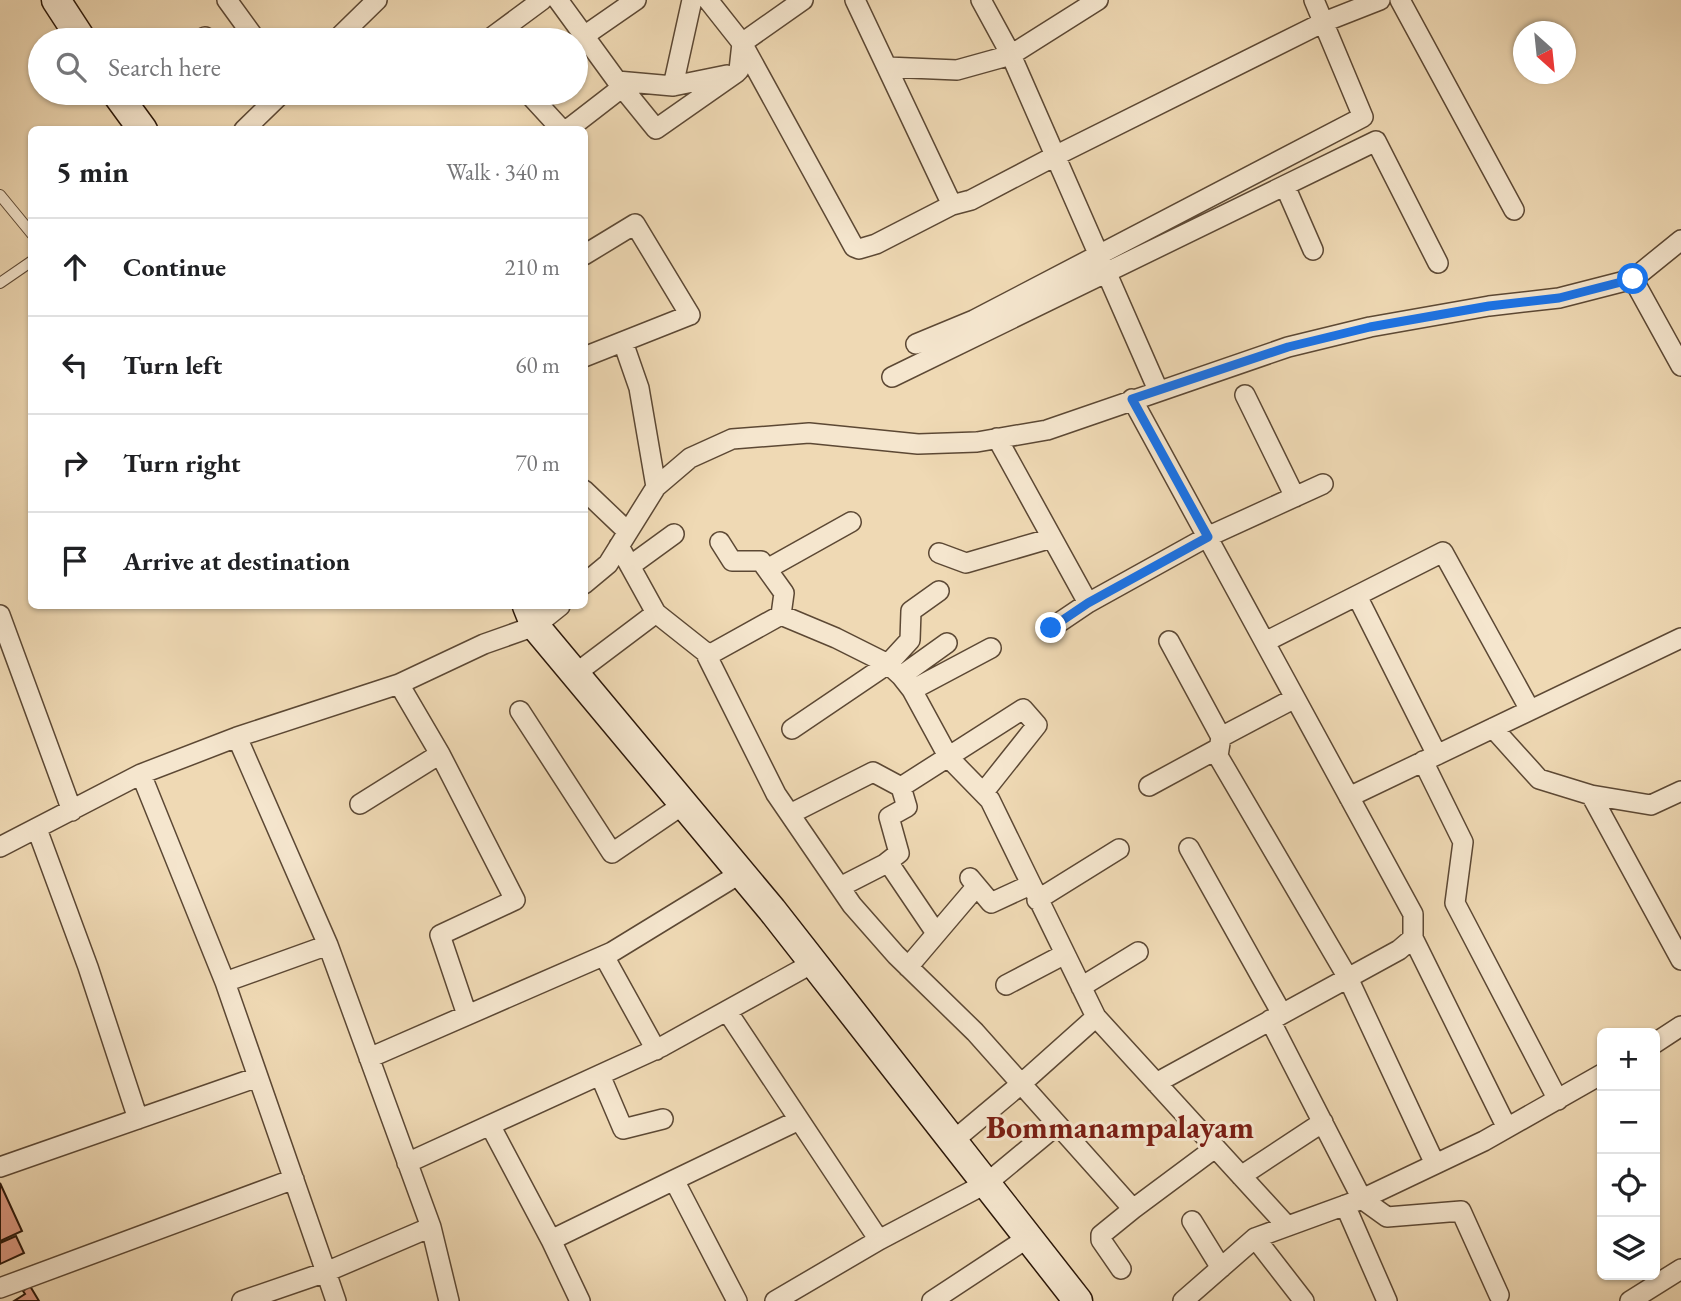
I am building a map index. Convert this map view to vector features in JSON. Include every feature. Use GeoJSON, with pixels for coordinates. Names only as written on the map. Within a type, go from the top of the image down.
{"type":"FeatureCollection","features":[{"type":"Feature","properties":{"kind":"street"},"geometry":{"type":"LineString","coordinates":[[57,0],[74,28]]}},
{"type":"Feature","properties":{"kind":"street"},"geometry":{"type":"LineString","coordinates":[[348,28],[377,0]]}},
{"type":"Feature","properties":{"kind":"street"},"geometry":{"type":"LineString","coordinates":[[504,28],[542,0]]}},
{"type":"Feature","properties":{"kind":"street"},"geometry":{"type":"LineString","coordinates":[[558,0],[578,28]]}},
{"type":"Feature","properties":{"kind":"street"},"geometry":{"type":"LineString","coordinates":[[588,33],[636,0]]}},
{"type":"Feature","properties":{"kind":"street"},"geometry":{"type":"LineString","coordinates":[[673,86],[692,0]]}},
{"type":"Feature","properties":{"kind":"street"},"geometry":{"type":"LineString","coordinates":[[708,0],[742,43],[854,247],[859,249],[876,244],[953,205],[971,200],[1324,22],[1380,0]]}},
{"type":"Feature","properties":{"kind":"street"},"geometry":{"type":"LineString","coordinates":[[588,41],[656,129],[736,74],[739,70],[742,43],[803,0]]}},
{"type":"Feature","properties":{"kind":"street"},"geometry":{"type":"LineString","coordinates":[[855,0],[953,205]]}},
{"type":"Feature","properties":{"kind":"street"},"geometry":{"type":"LineString","coordinates":[[981,0],[1011,55],[1158,390]]}},
{"type":"Feature","properties":{"kind":"street"},"geometry":{"type":"LineString","coordinates":[[887,67],[957,71],[1011,55],[1098,0]]}},
{"type":"Feature","properties":{"kind":"street"},"geometry":{"type":"LineString","coordinates":[[892,377],[1103,264],[1363,117],[1314,0]]}},
{"type":"Feature","properties":{"kind":"street"},"geometry":{"type":"LineString","coordinates":[[1400,0],[1514,210]]}},
{"type":"Feature","properties":{"kind":"street"},"geometry":{"type":"LineString","coordinates":[[230,1],[248,28]]}},
{"type":"Feature","properties":{"kind":"street"},"geometry":{"type":"LineString","coordinates":[[617,81],[673,86],[736,74]]}},
{"type":"Feature","properties":{"kind":"street"},"geometry":{"type":"LineString","coordinates":[[570,126],[620,89],[617,81]]}},
{"type":"Feature","properties":{"kind":"street"},"geometry":{"type":"LineString","coordinates":[[130,105],[141,126]]}},
{"type":"Feature","properties":{"kind":"street"},"geometry":{"type":"LineString","coordinates":[[248,126],[270,105]]}},
{"type":"Feature","properties":{"kind":"street"},"geometry":{"type":"LineString","coordinates":[[540,105],[561,126]]}},
{"type":"Feature","properties":{"kind":"street"},"geometry":{"type":"LineString","coordinates":[[916,344],[1285,186],[1376,141],[1438,263]]}},
{"type":"Feature","properties":{"kind":"street"},"geometry":{"type":"LineString","coordinates":[[1285,186],[1313,250]]}},
{"type":"Feature","properties":{"kind":"street"},"geometry":{"type":"LineString","coordinates":[[588,250],[635,224],[690,315],[588,355]]}},
{"type":"Feature","properties":{"kind":"street"},"geometry":{"type":"LineString","coordinates":[[588,581],[608,564],[656,488],[690,458],[732,439],[809,433],[918,444],[977,442],[1048,429],[1288,347],[1370,327],[1489,306],[1559,298],[1633,279],[1681,240]]}},
{"type":"Feature","properties":{"kind":"street"},"geometry":{"type":"LineString","coordinates":[[1633,279],[1681,366]]}},
{"type":"Feature","properties":{"kind":"street"},"geometry":{"type":"LineString","coordinates":[[623,342],[639,388],[656,488]]}},
{"type":"Feature","properties":{"kind":"street"},"geometry":{"type":"LineString","coordinates":[[1245,395],[1295,497]]}},
{"type":"Feature","properties":{"kind":"street"},"geometry":{"type":"LineString","coordinates":[[1132,399],[1413,914],[1413,938],[1507,1128]]}},
{"type":"Feature","properties":{"kind":"street"},"geometry":{"type":"LineString","coordinates":[[997,438],[1088,603]]}},
{"type":"Feature","properties":{"kind":"street"},"geometry":{"type":"LineString","coordinates":[[1051,628],[1088,603],[1208,537],[1323,484]]}},
{"type":"Feature","properties":{"kind":"street"},"geometry":{"type":"LineString","coordinates":[[588,495],[624,539],[631,566],[656,613],[709,655]]}},
{"type":"Feature","properties":{"kind":"street"},"geometry":{"type":"LineString","coordinates":[[767,569],[851,522]]}},
{"type":"Feature","properties":{"kind":"street"},"geometry":{"type":"LineString","coordinates":[[631,566],[674,534]]}},
{"type":"Feature","properties":{"kind":"street"},"geometry":{"type":"LineString","coordinates":[[939,553],[965,563],[1052,538]]}},
{"type":"Feature","properties":{"kind":"street"},"geometry":{"type":"LineString","coordinates":[[720,542],[732,561],[761,561],[784,593],[781,615]]}},
{"type":"Feature","properties":{"kind":"street"},"geometry":{"type":"LineString","coordinates":[[1265,642],[1443,552],[1530,710]]}},
{"type":"Feature","properties":{"kind":"street"},"geometry":{"type":"LineString","coordinates":[[900,677],[910,640],[911,611],[939,591]]}},
{"type":"Feature","properties":{"kind":"street"},"geometry":{"type":"LineString","coordinates":[[1357,596],[1430,758],[1463,842],[1455,903],[1558,1100]]}},
{"type":"Feature","properties":{"kind":"street"},"geometry":{"type":"LineString","coordinates":[[0,847],[141,774],[237,737],[399,684],[484,644],[531,616],[551,609]]}},
{"type":"Feature","properties":{"kind":"street"},"geometry":{"type":"LineString","coordinates":[[575,674],[656,613]]}},
{"type":"Feature","properties":{"kind":"street"},"geometry":{"type":"LineString","coordinates":[[0,615],[72,811]]}},
{"type":"Feature","properties":{"kind":"street"},"geometry":{"type":"LineString","coordinates":[[709,655],[781,615]]}},
{"type":"Feature","properties":{"kind":"street"},"geometry":{"type":"LineString","coordinates":[[781,615],[836,638],[900,677],[949,758],[990,800],[1096,1017],[1287,1226]]}},
{"type":"Feature","properties":{"kind":"street"},"geometry":{"type":"LineString","coordinates":[[531,616],[575,674],[813,963],[1078,1301]]}},
{"type":"Feature","properties":{"kind":"street"},"geometry":{"type":"LineString","coordinates":[[1349,797],[1681,638]]}},
{"type":"Feature","properties":{"kind":"street"},"geometry":{"type":"LineString","coordinates":[[1169,640],[1220,742],[1218,756],[1348,978],[1435,1164]]}},
{"type":"Feature","properties":{"kind":"street"},"geometry":{"type":"LineString","coordinates":[[900,677],[947,643]]}},
{"type":"Feature","properties":{"kind":"street"},"geometry":{"type":"LineString","coordinates":[[792,729],[900,677],[990,648]]}},
{"type":"Feature","properties":{"kind":"street"},"geometry":{"type":"LineString","coordinates":[[709,655],[707,656],[776,794],[852,905],[908,967],[975,1032],[1133,1209]]}},
{"type":"Feature","properties":{"kind":"street"},"geometry":{"type":"LineString","coordinates":[[399,684],[440,754],[515,900],[440,935],[467,1015]]}},
{"type":"Feature","properties":{"kind":"street"},"geometry":{"type":"LineString","coordinates":[[1149,786],[1295,698]]}},
{"type":"Feature","properties":{"kind":"street"},"geometry":{"type":"LineString","coordinates":[[901,787],[1023,709],[1037,725],[983,793]]}},
{"type":"Feature","properties":{"kind":"street"},"geometry":{"type":"LineString","coordinates":[[520,710],[612,853],[684,804]]}},
{"type":"Feature","properties":{"kind":"street"},"geometry":{"type":"LineString","coordinates":[[1493,728],[1539,779],[1591,795],[1651,805],[1681,792]]}},
{"type":"Feature","properties":{"kind":"street"},"geometry":{"type":"LineString","coordinates":[[237,737],[328,945],[431,1227],[449,1301]]}},
{"type":"Feature","properties":{"kind":"street"},"geometry":{"type":"LineString","coordinates":[[360,804],[440,754]]}},
{"type":"Feature","properties":{"kind":"street"},"geometry":{"type":"LineString","coordinates":[[790,814],[873,772],[901,787],[907,807],[888,817],[899,853],[888,862],[840,887]]}},
{"type":"Feature","properties":{"kind":"street"},"geometry":{"type":"LineString","coordinates":[[141,774],[225,982],[336,1301]]}},
{"type":"Feature","properties":{"kind":"street"},"geometry":{"type":"LineString","coordinates":[[1591,795],[1681,960]]}},
{"type":"Feature","properties":{"kind":"street"},"geometry":{"type":"LineString","coordinates":[[37,829],[88,967],[138,1119]]}},
{"type":"Feature","properties":{"kind":"street"},"geometry":{"type":"LineString","coordinates":[[1189,848],[1276,1017],[1323,1122],[1354,1202],[1387,1301]]}},
{"type":"Feature","properties":{"kind":"street"},"geometry":{"type":"LineString","coordinates":[[908,967],[972,882],[991,903],[1034,892],[1118,849]]}},
{"type":"Feature","properties":{"kind":"street"},"geometry":{"type":"LineString","coordinates":[[888,862],[936,933]]}},
{"type":"Feature","properties":{"kind":"street"},"geometry":{"type":"LineString","coordinates":[[369,1058],[604,956],[741,873]]}},
{"type":"Feature","properties":{"kind":"street"},"geometry":{"type":"LineString","coordinates":[[1156,1083],[1399,950],[1413,938]]}},
{"type":"Feature","properties":{"kind":"street"},"geometry":{"type":"LineString","coordinates":[[225,982],[328,945]]}},
{"type":"Feature","properties":{"kind":"street"},"geometry":{"type":"LineString","coordinates":[[1081,987],[1138,952]]}},
{"type":"Feature","properties":{"kind":"street"},"geometry":{"type":"LineString","coordinates":[[1006,985],[1065,954]]}},
{"type":"Feature","properties":{"kind":"street"},"geometry":{"type":"LineString","coordinates":[[604,956],[656,1050]]}},
{"type":"Feature","properties":{"kind":"street"},"geometry":{"type":"LineString","coordinates":[[407,1163],[656,1050],[813,963]]}},
{"type":"Feature","properties":{"kind":"street"},"geometry":{"type":"LineString","coordinates":[[727,1011],[879,1240]]}},
{"type":"Feature","properties":{"kind":"street"},"geometry":{"type":"LineString","coordinates":[[953,1141],[1096,1017]]}},
{"type":"Feature","properties":{"kind":"street"},"geometry":{"type":"LineString","coordinates":[[1660,1040],[1681,1026]]}},
{"type":"Feature","properties":{"kind":"street"},"geometry":{"type":"LineString","coordinates":[[600,1075],[623,1129],[663,1119]]}},
{"type":"Feature","properties":{"kind":"street"},"geometry":{"type":"LineString","coordinates":[[0,1167],[258,1077]]}},
{"type":"Feature","properties":{"kind":"street"},"geometry":{"type":"LineString","coordinates":[[1193,1298],[1255,1238],[1354,1202],[1435,1164],[1507,1128],[1597,1077]]}},
{"type":"Feature","properties":{"kind":"street"},"geometry":{"type":"LineString","coordinates":[[551,1240],[799,1120]]}},
{"type":"Feature","properties":{"kind":"street"},"geometry":{"type":"LineString","coordinates":[[1241,1176],[1323,1122]]}},
{"type":"Feature","properties":{"kind":"street"},"geometry":{"type":"LineString","coordinates":[[490,1125],[580,1301]]}},
{"type":"Feature","properties":{"kind":"street"},"geometry":{"type":"LineString","coordinates":[[775,1301],[879,1240],[987,1183],[1057,1125]]}},
{"type":"Feature","properties":{"kind":"street"},"geometry":{"type":"LineString","coordinates":[[1121,1269],[1101,1240],[1101,1235],[1215,1148]]}},
{"type":"Feature","properties":{"kind":"street"},"geometry":{"type":"LineString","coordinates":[[0,1288],[294,1180]]}},
{"type":"Feature","properties":{"kind":"street"},"geometry":{"type":"LineString","coordinates":[[674,1181],[737,1301]]}},
{"type":"Feature","properties":{"kind":"street"},"geometry":{"type":"LineString","coordinates":[[1354,1202],[1387,1217],[1461,1211],[1499,1295]]}},
{"type":"Feature","properties":{"kind":"street"},"geometry":{"type":"LineString","coordinates":[[1192,1221],[1221,1268]]}},
{"type":"Feature","properties":{"kind":"street"},"geometry":{"type":"LineString","coordinates":[[242,1301],[326,1272],[431,1227]]}},
{"type":"Feature","properties":{"kind":"street"},"geometry":{"type":"LineString","coordinates":[[932,1301],[1029,1237]]}},
{"type":"Feature","properties":{"kind":"street"},"geometry":{"type":"LineString","coordinates":[[1255,1238],[1304,1301]]}},
{"type":"Feature","properties":{"kind":"street"},"geometry":{"type":"LineString","coordinates":[[1630,1301],[1681,1269]]}},
{"type":"Feature","properties":{"kind":"lane"},"geometry":{"type":"LineString","coordinates":[[0,195],[28,229]]}},
{"type":"Feature","properties":{"kind":"lane"},"geometry":{"type":"LineString","coordinates":[[0,283],[28,264]]}},
{"type":"Feature","properties":{"kind":"building"},"geometry":{"type":"Polygon","coordinates":[[[0,1183],[22,1231],[0,1241],[0,1183]]]}},
{"type":"Feature","properties":{"kind":"building"},"geometry":{"type":"Polygon","coordinates":[[[16,1236],[24,1253],[0,1264],[0,1243],[16,1236]]]}},
{"type":"Feature","properties":{"kind":"building"},"geometry":{"type":"Polygon","coordinates":[[[30,1286],[39,1301],[14,1301],[25,1294],[23,1291],[30,1286]]]}},
{"type":"Feature","properties":{"kind":"district","name":"Bommanampalayam"},"geometry":{"type":"Point","coordinates":[1120,1127]}},
{"type":"Feature","properties":{"kind":"route"},"geometry":{"type":"LineString","coordinates":[[1051,628],[1088,603],[1208,537],[1132,399],[1288,347],[1370,327],[1489,306],[1559,298],[1633,279]]}}]}
